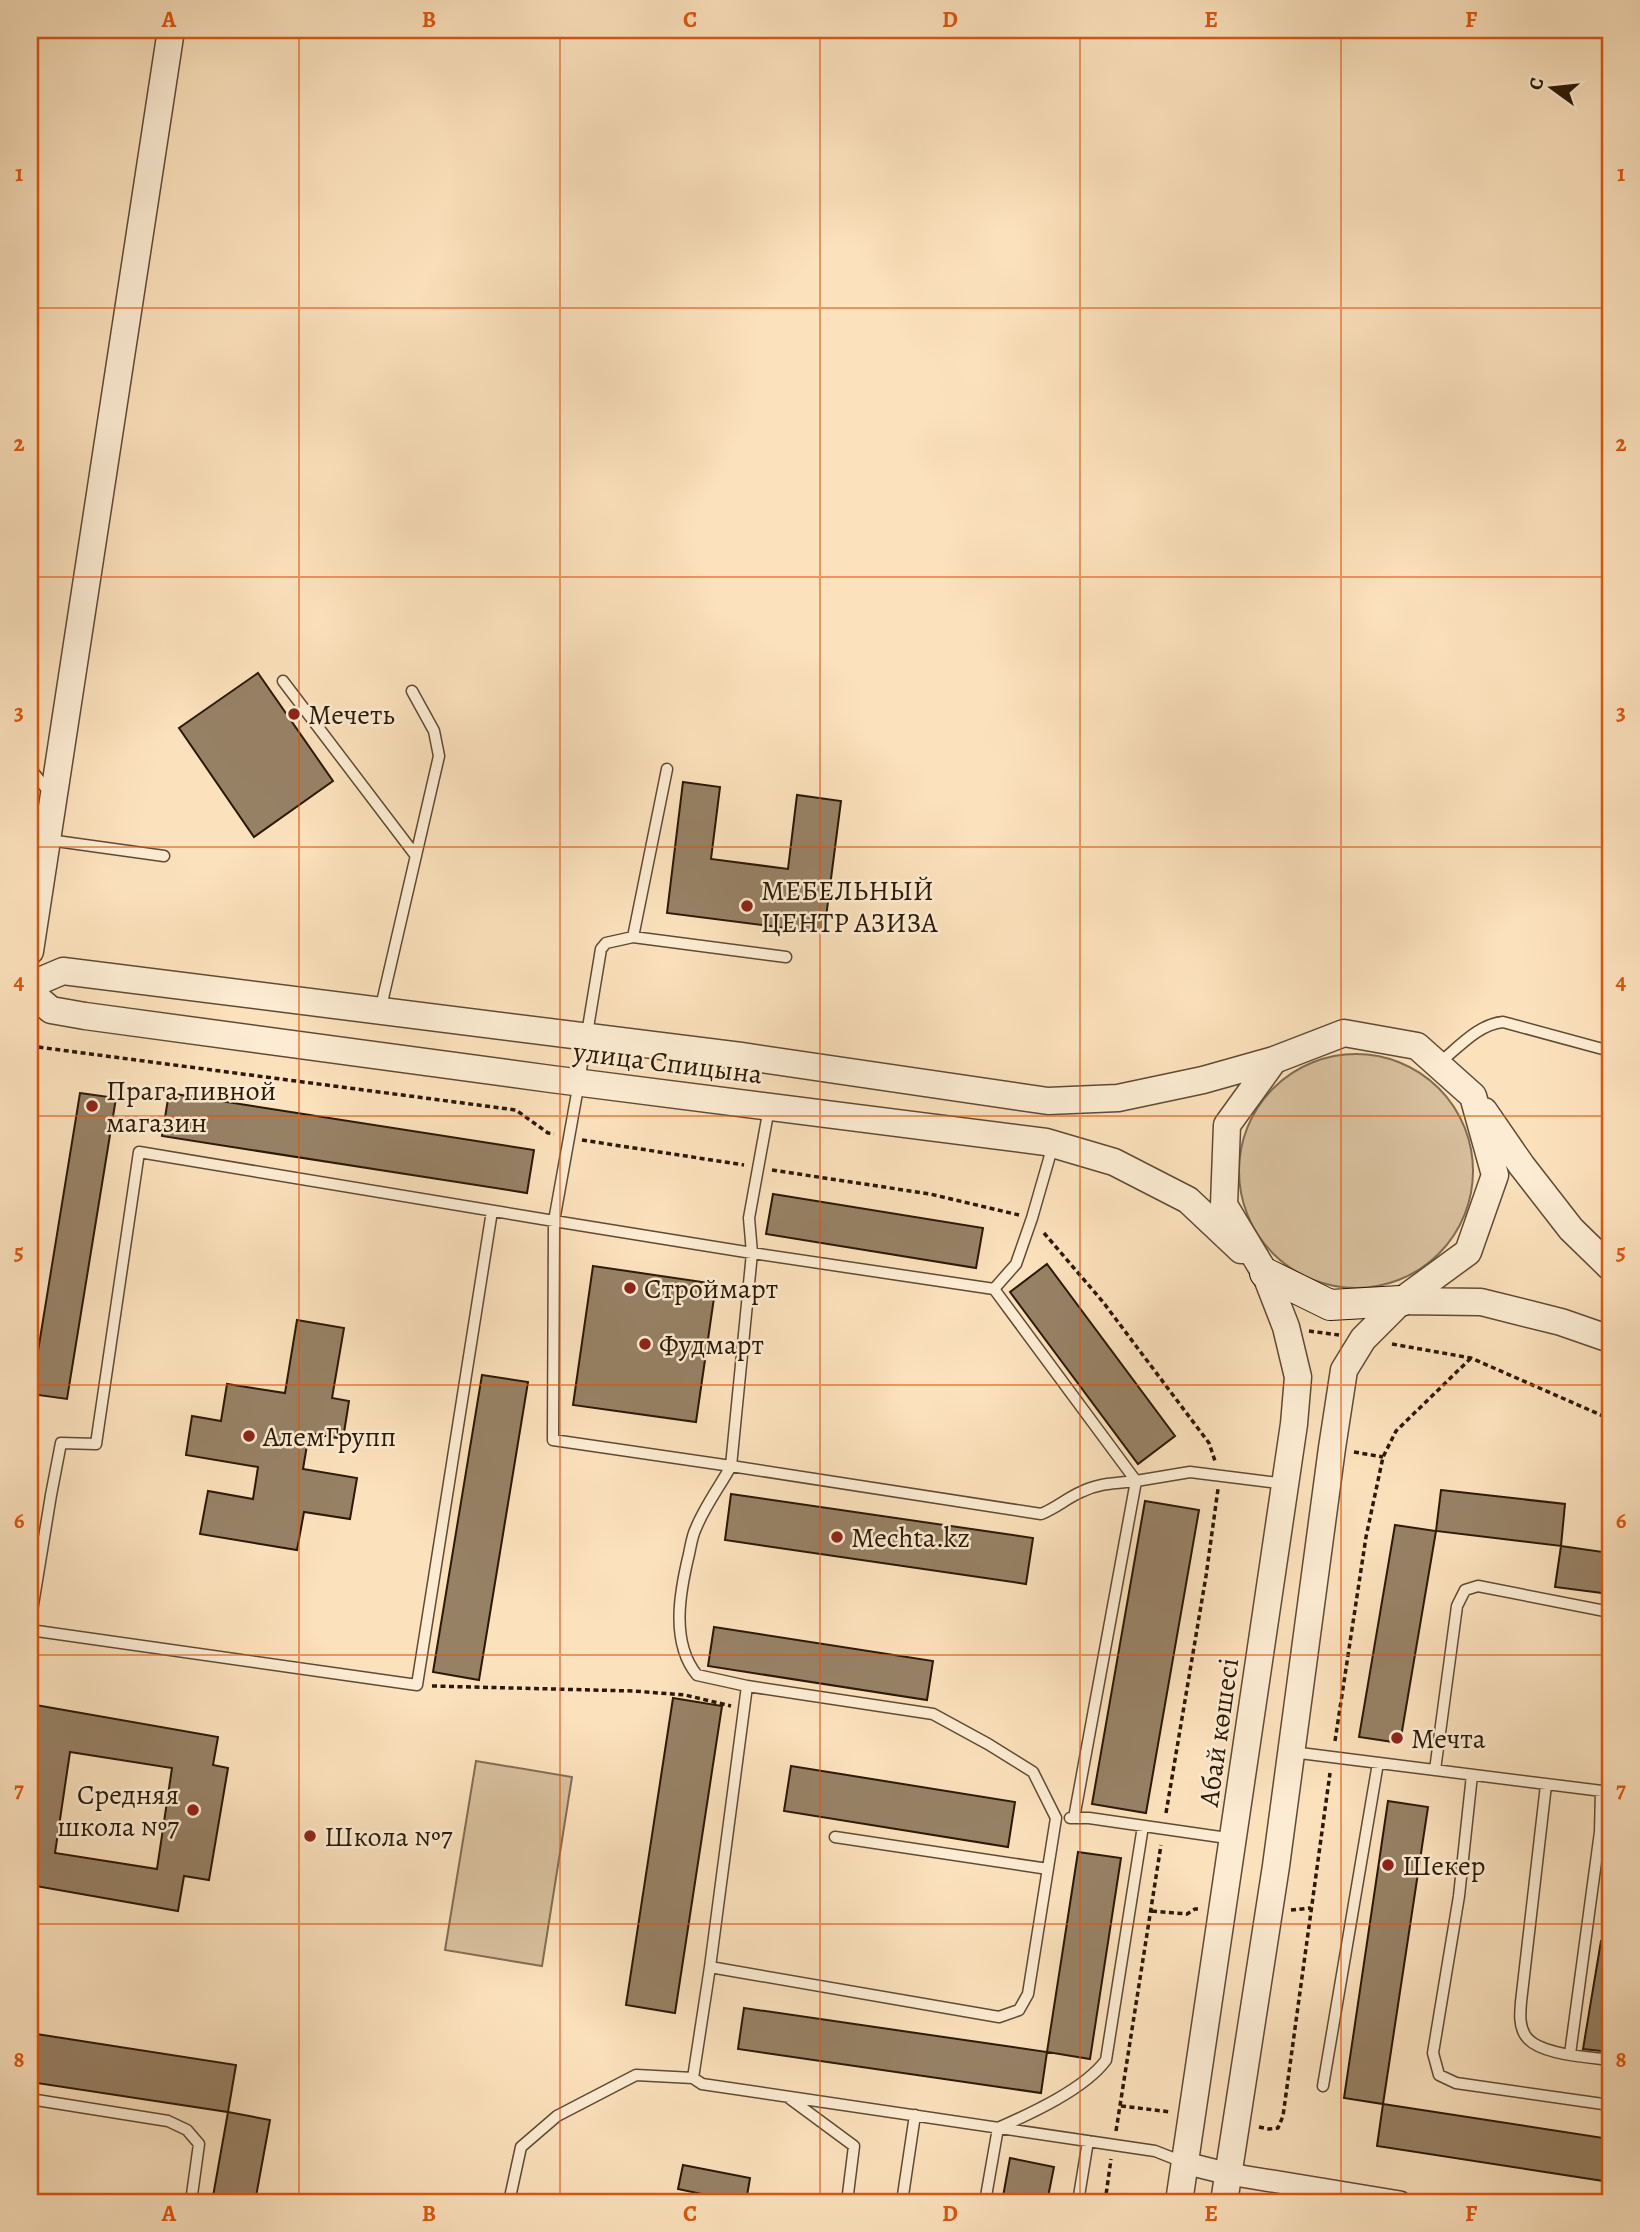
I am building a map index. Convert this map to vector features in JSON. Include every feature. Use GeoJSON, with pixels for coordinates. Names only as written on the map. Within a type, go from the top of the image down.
{"type":"FeatureCollection","features":[{"type":"Feature","properties":{"kind":"main road"},"geometry":{"type":"LineString","coordinates":[[1265,1273],[1329,1305],[1401,1301]]}},
{"type":"Feature","properties":{"kind":"street"},"geometry":{"type":"LineString","coordinates":[[30,951],[171,30]]}},
{"type":"Feature","properties":{"kind":"street","name":"улица Спицына"},"geometry":{"type":"LineString","coordinates":[[30,985],[63,971],[741,1056],[1048,1101],[1118,1098],[1203,1080],[1274,1060],[1344,1033],[1417,1046],[1473,1096]]}},
{"type":"Feature","properties":{"kind":"street","name":"улица Спицына"},"geometry":{"type":"LineString","coordinates":[[30,992],[51,1010],[85,1016],[1053,1144],[1114,1162],[1188,1200],[1265,1273]]}},
{"type":"Feature","properties":{"kind":"street","name":"Абай көшесі"},"geometry":{"type":"LineString","coordinates":[[1179,2202],[1294,1424],[1297,1377],[1286,1327],[1265,1273],[1224,1205],[1227,1125],[1274,1060]]}},
{"type":"Feature","properties":{"kind":"street"},"geometry":{"type":"LineString","coordinates":[[1473,1096],[1522,1166],[1571,1228],[1610,1267]]}},
{"type":"Feature","properties":{"kind":"street"},"geometry":{"type":"LineString","coordinates":[[1224,2202],[1276,1866],[1344,1370],[1363,1339],[1401,1301],[1468,1252],[1495,1175],[1473,1096]]}},
{"type":"Feature","properties":{"kind":"street"},"geometry":{"type":"LineString","coordinates":[[1401,1301],[1481,1302],[1562,1322],[1610,1339]]}},
{"type":"Feature","properties":{"kind":"street"},"geometry":{"type":"LineString","coordinates":[[1185,2163],[1229,2174],[1400,2202]]}},
{"type":"Feature","properties":{"kind":"lane"},"geometry":{"type":"LineString","coordinates":[[283,681],[416,856]]}},
{"type":"Feature","properties":{"kind":"lane"},"geometry":{"type":"LineString","coordinates":[[380,1011],[439,756],[434,731],[412,691]]}},
{"type":"Feature","properties":{"kind":"lane"},"geometry":{"type":"LineString","coordinates":[[30,768],[53,797]]}},
{"type":"Feature","properties":{"kind":"lane"},"geometry":{"type":"LineString","coordinates":[[633,937],[667,769]]}},
{"type":"Feature","properties":{"kind":"lane"},"geometry":{"type":"LineString","coordinates":[[46,840],[164,856]]}},
{"type":"Feature","properties":{"kind":"lane"},"geometry":{"type":"LineString","coordinates":[[786,957],[633,937],[607,943],[601,949],[554,1221],[553,1440],[1041,1514],[1055,1509],[1078,1493],[1101,1484],[1189,1472],[1286,1484]]}},
{"type":"Feature","properties":{"kind":"lane"},"geometry":{"type":"LineString","coordinates":[[1438,1064],[1482,1028],[1503,1022],[1610,1051]]}},
{"type":"Feature","properties":{"kind":"lane"},"geometry":{"type":"LineString","coordinates":[[710,1967],[999,2017],[1019,2010],[1028,1994],[1056,1818],[1033,1772],[933,1714],[747,1686],[697,1675],[683,1647],[680,1592],[695,1529],[731,1466],[752,1253],[749,1218],[769,1107]]}},
{"type":"Feature","properties":{"kind":"lane"},"geometry":{"type":"LineString","coordinates":[[994,1289],[1016,1264],[1053,1144]]}},
{"type":"Feature","properties":{"kind":"lane"},"geometry":{"type":"LineString","coordinates":[[30,1623],[61,1443],[96,1444],[139,1152],[752,1253],[994,1289],[1136,1481],[1073,1818]]}},
{"type":"Feature","properties":{"kind":"lane"},"geometry":{"type":"LineString","coordinates":[[30,1630],[417,1685],[492,1210]]}},
{"type":"Feature","properties":{"kind":"lane"},"geometry":{"type":"LineString","coordinates":[[1435,1770],[1457,1606],[1465,1590],[1478,1586],[1610,1612]]}},
{"type":"Feature","properties":{"kind":"lane"},"geometry":{"type":"LineString","coordinates":[[693,2078],[747,1686]]}},
{"type":"Feature","properties":{"kind":"lane"},"geometry":{"type":"LineString","coordinates":[[1292,1752],[1605,1792],[1570,2054]]}},
{"type":"Feature","properties":{"kind":"lane"},"geometry":{"type":"LineString","coordinates":[[1323,2086],[1378,1763]]}},
{"type":"Feature","properties":{"kind":"lane"},"geometry":{"type":"LineString","coordinates":[[1472,1775],[1459,1896],[1433,2053],[1439,2076],[1456,2083],[1610,2105]]}},
{"type":"Feature","properties":{"kind":"lane"},"geometry":{"type":"LineString","coordinates":[[1546,1785],[1521,2022],[1526,2038],[1540,2048],[1610,2060]]}},
{"type":"Feature","properties":{"kind":"lane"},"geometry":{"type":"LineString","coordinates":[[1056,1818],[1089,1818],[1234,1839]]}},
{"type":"Feature","properties":{"kind":"lane"},"geometry":{"type":"LineString","coordinates":[[998,2128],[1030,2114],[1068,2092],[1106,2060],[1143,1826]]}},
{"type":"Feature","properties":{"kind":"lane"},"geometry":{"type":"LineString","coordinates":[[835,1837],[1048,1869]]}},
{"type":"Feature","properties":{"kind":"lane"},"geometry":{"type":"LineString","coordinates":[[509,2202],[521,2147],[557,2116],[636,2075],[693,2078],[702,2084],[1113,2144],[1155,2151],[1185,2163]]}},
{"type":"Feature","properties":{"kind":"lane"},"geometry":{"type":"LineString","coordinates":[[788,2097],[854,2146],[846,2202]]}},
{"type":"Feature","properties":{"kind":"lane"},"geometry":{"type":"LineString","coordinates":[[30,2099],[168,2121],[187,2130],[199,2144],[191,2202]]}},
{"type":"Feature","properties":{"kind":"lane"},"geometry":{"type":"LineString","coordinates":[[902,2202],[915,2115]]}},
{"type":"Feature","properties":{"kind":"lane"},"geometry":{"type":"LineString","coordinates":[[985,2202],[998,2128]]}},
{"type":"Feature","properties":{"kind":"lane"},"geometry":{"type":"LineString","coordinates":[[1078,2202],[1088,2141]]}},
{"type":"Feature","properties":{"kind":"path"},"geometry":{"type":"LineString","coordinates":[[30,1046],[516,1110],[548,1133],[569,1138],[930,1194],[1032,1219],[1103,1302],[1209,1443],[1220,1475],[1105,2202]]}},
{"type":"Feature","properties":{"kind":"path"},"geometry":{"type":"LineString","coordinates":[[1286,1327],[1471,1358],[1610,1419]]}},
{"type":"Feature","properties":{"kind":"path"},"geometry":{"type":"LineString","coordinates":[[1332,1448],[1383,1457]]}},
{"type":"Feature","properties":{"kind":"path"},"geometry":{"type":"LineString","coordinates":[[417,1685],[633,1691],[685,1695],[744,1709]]}},
{"type":"Feature","properties":{"kind":"path"},"geometry":{"type":"LineString","coordinates":[[1152,1911],[1187,1914],[1195,1909],[1224,1909]]}},
{"type":"Feature","properties":{"kind":"path"},"geometry":{"type":"LineString","coordinates":[[1121,2106],[1192,2117]]}},
{"type":"Feature","properties":{"kind":"shaded area"},"geometry":{"type":"Polygon","coordinates":[[[1345,1054],[1367,1054],[1401,1063],[1421,1073],[1439,1088],[1454,1106],[1464,1126],[1471,1148],[1471,1194],[1464,1216],[1454,1236],[1439,1254],[1421,1269],[1390,1283],[1367,1288],[1345,1288],[1322,1283],[1291,1269],[1265,1245],[1244,1205],[1239,1182],[1239,1160],[1244,1137],[1258,1106],[1282,1080],[1322,1059],[1345,1054]]]}},
{"type":"Feature","properties":{"kind":"shaded area"},"geometry":{"type":"Polygon","coordinates":[[[476,1761],[572,1777],[542,1966],[445,1950],[476,1761]]]}},
{"type":"Feature","properties":{"kind":"building"},"geometry":{"type":"Polygon","coordinates":[[[258,673],[333,781],[254,837],[179,728],[258,673]]]}},
{"type":"Feature","properties":{"kind":"building"},"geometry":{"type":"Polygon","coordinates":[[[683,782],[720,787],[711,859],[788,869],[797,795],[841,801],[824,933],[667,913],[683,782]]]}},
{"type":"Feature","properties":{"kind":"building"},"geometry":{"type":"Polygon","coordinates":[[[80,1093],[116,1098],[67,1399],[31,1394],[80,1093]]]}},
{"type":"Feature","properties":{"kind":"building"},"geometry":{"type":"Polygon","coordinates":[[[169,1093],[534,1150],[527,1193],[162,1136],[169,1093]]]}},
{"type":"Feature","properties":{"kind":"building"},"geometry":{"type":"Polygon","coordinates":[[[773,1194],[983,1228],[976,1268],[766,1234],[773,1194]]]}},
{"type":"Feature","properties":{"kind":"building"},"geometry":{"type":"Polygon","coordinates":[[[1047,1264],[1175,1436],[1138,1464],[1010,1292],[1047,1264]]]}},
{"type":"Feature","properties":{"kind":"building","name":"Фудмарт"},"geometry":{"type":"Polygon","coordinates":[[[593,1266],[716,1284],[696,1422],[573,1405],[593,1266]]]}},
{"type":"Feature","properties":{"kind":"building","name":"АлемГрупп"},"geometry":{"type":"Polygon","coordinates":[[[297,1320],[344,1328],[332,1398],[349,1401],[343,1439],[309,1433],[303,1469],[357,1478],[350,1519],[304,1512],[297,1550],[200,1534],[208,1491],[253,1499],[258,1467],[186,1455],[192,1416],[221,1421],[227,1384],[285,1393],[297,1320]]]}},
{"type":"Feature","properties":{"kind":"building"},"geometry":{"type":"Polygon","coordinates":[[[482,1375],[528,1382],[479,1680],[433,1672],[482,1375]]]}},
{"type":"Feature","properties":{"kind":"building"},"geometry":{"type":"Polygon","coordinates":[[[1441,1490],[1565,1504],[1561,1546],[1436,1531],[1441,1490]]]}},
{"type":"Feature","properties":{"kind":"building"},"geometry":{"type":"Polygon","coordinates":[[[731,1494],[1033,1538],[1026,1584],[725,1540],[731,1494]]]}},
{"type":"Feature","properties":{"kind":"building"},"geometry":{"type":"Polygon","coordinates":[[[1145,1501],[1199,1510],[1146,1813],[1092,1804],[1145,1501]]]}},
{"type":"Feature","properties":{"kind":"building"},"geometry":{"type":"Polygon","coordinates":[[[1395,1525],[1436,1531],[1400,1743],[1359,1737],[1395,1525]]]}},
{"type":"Feature","properties":{"kind":"building"},"geometry":{"type":"Polygon","coordinates":[[[1561,1546],[1610,1553],[1610,1594],[1555,1587],[1561,1546]]]}},
{"type":"Feature","properties":{"kind":"building"},"geometry":{"type":"Polygon","coordinates":[[[714,1627],[933,1661],[927,1700],[708,1666],[714,1627]]]}},
{"type":"Feature","properties":{"kind":"building"},"geometry":{"type":"Polygon","coordinates":[[[673,1698],[722,1706],[675,2013],[626,2005],[673,1698]]]}},
{"type":"Feature","properties":{"kind":"building","name":"Средняя школа №7"},"geometry":{"type":"Polygon","coordinates":[[[30,1704],[218,1737],[213,1765],[228,1768],[209,1880],[184,1876],[178,1911],[30,1885],[30,1704]],[[70,1752],[55,1853],[157,1869],[172,1768],[70,1752]]]}},
{"type":"Feature","properties":{"kind":"building"},"geometry":{"type":"Polygon","coordinates":[[[791,1766],[1015,1802],[1008,1847],[784,1811],[791,1766]]]}},
{"type":"Feature","properties":{"kind":"building"},"geometry":{"type":"Polygon","coordinates":[[[1388,1801],[1428,1807],[1383,2104],[1344,2098],[1388,1801]]]}},
{"type":"Feature","properties":{"kind":"building"},"geometry":{"type":"Polygon","coordinates":[[[1078,1852],[1121,1858],[1090,2059],[1047,2052],[1078,1852]]]}},
{"type":"Feature","properties":{"kind":"building"},"geometry":{"type":"Polygon","coordinates":[[[1601,1941],[1610,1941],[1610,2052],[1583,2049],[1601,1941]]]}},
{"type":"Feature","properties":{"kind":"building"},"geometry":{"type":"Polygon","coordinates":[[[744,2008],[1047,2052],[1041,2093],[738,2049],[744,2008]]]}},
{"type":"Feature","properties":{"kind":"building"},"geometry":{"type":"Polygon","coordinates":[[[30,2033],[236,2065],[228,2112],[30,2082],[30,2033]]]}},
{"type":"Feature","properties":{"kind":"building"},"geometry":{"type":"Polygon","coordinates":[[[1383,2104],[1610,2139],[1610,2182],[1377,2146],[1383,2104]]]}},
{"type":"Feature","properties":{"kind":"building"},"geometry":{"type":"Polygon","coordinates":[[[228,2112],[270,2120],[255,2202],[212,2202],[228,2112]]]}},
{"type":"Feature","properties":{"kind":"building"},"geometry":{"type":"Polygon","coordinates":[[[1010,2158],[1054,2167],[1047,2202],[1002,2202],[1010,2158]]]}},
{"type":"Feature","properties":{"kind":"building"},"geometry":{"type":"Polygon","coordinates":[[[683,2165],[750,2178],[746,2202],[715,2202],[716,2197],[678,2189],[683,2165]]]}},
{"type":"Feature","properties":{"kind":"place","name":"Мечеть"},"geometry":{"type":"Point","coordinates":[294,714]}},
{"type":"Feature","properties":{"kind":"place","name":"МЕБЕЛЬНЫЙ ЦЕНТР АЗИЗА"},"geometry":{"type":"Point","coordinates":[747,906]}},
{"type":"Feature","properties":{"kind":"place","name":"Прага пивной магазин"},"geometry":{"type":"Point","coordinates":[92,1106]}},
{"type":"Feature","properties":{"kind":"place","name":"Строймарт"},"geometry":{"type":"Point","coordinates":[630,1288]}},
{"type":"Feature","properties":{"kind":"place","name":"Фудмарт"},"geometry":{"type":"Point","coordinates":[645,1344]}},
{"type":"Feature","properties":{"kind":"place","name":"АлемГрупп"},"geometry":{"type":"Point","coordinates":[249,1436]}},
{"type":"Feature","properties":{"kind":"place","name":"Mechta.kz"},"geometry":{"type":"Point","coordinates":[837,1537]}},
{"type":"Feature","properties":{"kind":"place","name":"Мечта"},"geometry":{"type":"Point","coordinates":[1397,1738]}},
{"type":"Feature","properties":{"kind":"place","name":"Средняя школа №7"},"geometry":{"type":"Point","coordinates":[193,1810]}},
{"type":"Feature","properties":{"kind":"place","name":"Школа №7"},"geometry":{"type":"Point","coordinates":[310,1836]}},
{"type":"Feature","properties":{"kind":"place","name":"Шекер"},"geometry":{"type":"Point","coordinates":[1388,1865]}}]}
